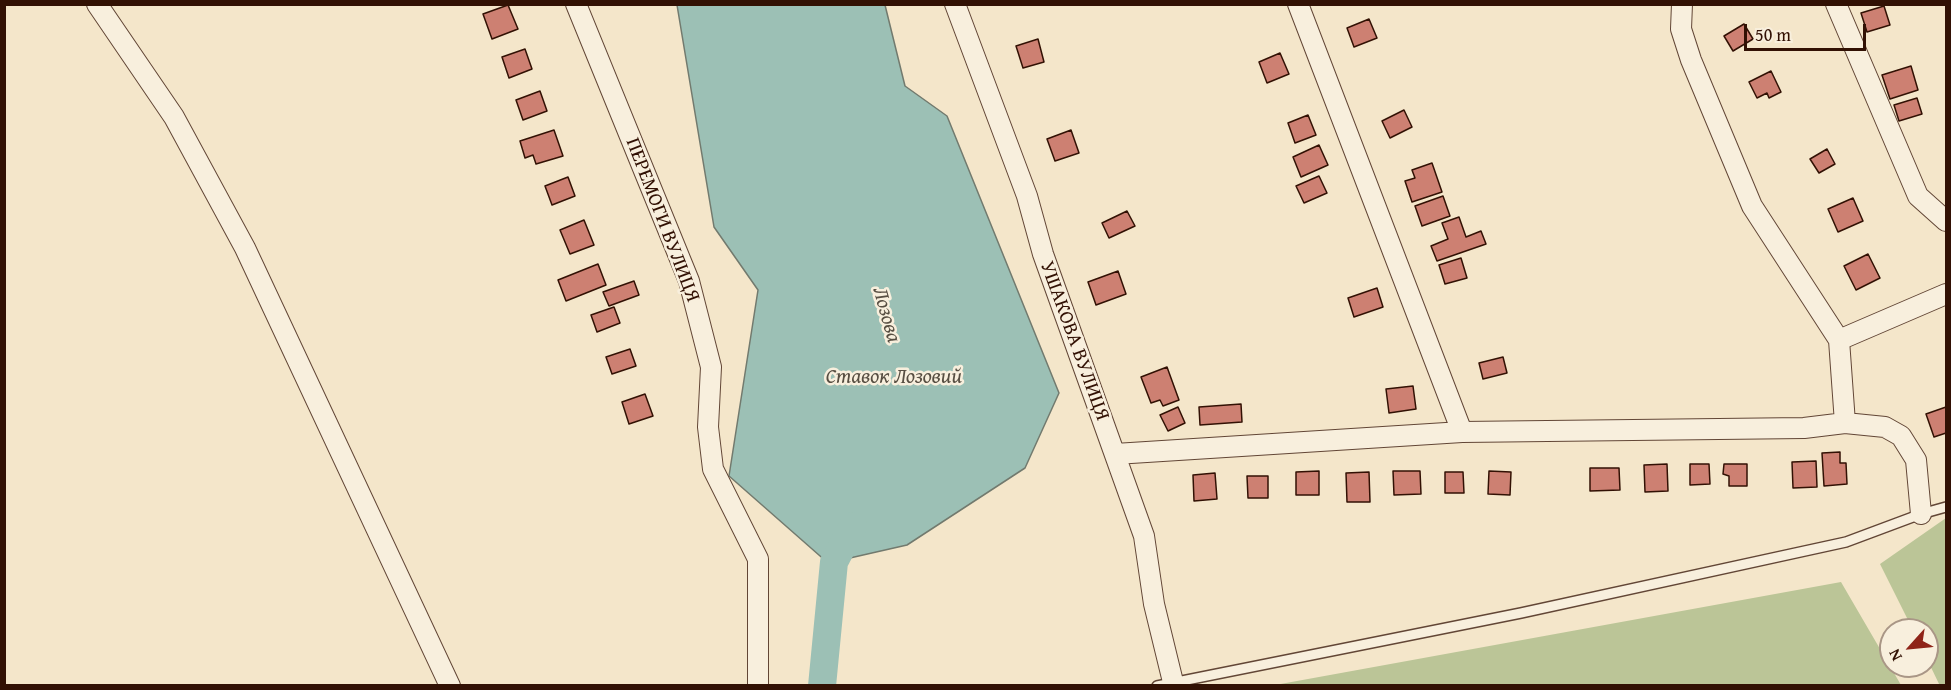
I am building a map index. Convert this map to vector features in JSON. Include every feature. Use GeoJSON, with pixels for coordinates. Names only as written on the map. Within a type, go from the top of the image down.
{"type":"FeatureCollection","features":[{"type":"Feature","properties":{"kind":"street"},"geometry":{"type":"LineString","coordinates":[[97,4],[174,117],[245,248],[450,686]]}},
{"type":"Feature","properties":{"kind":"street","name":"ПЕРЕМОГИ ВУЛИЦЯ"},"geometry":{"type":"LineString","coordinates":[[576,4],[688,281],[711,367],[708,427],[713,469],[758,559],[758,686]]}},
{"type":"Feature","properties":{"kind":"street","name":"УШАКОВА ВУЛИЦЯ"},"geometry":{"type":"LineString","coordinates":[[956,4],[1027,196],[1043,254],[1144,536],[1165,684]]}},
{"type":"Feature","properties":{"kind":"street"},"geometry":{"type":"LineString","coordinates":[[1299,4],[1462,432]]}},
{"type":"Feature","properties":{"kind":"street"},"geometry":{"type":"LineString","coordinates":[[1682,4],[1681,29],[1691,60],[1752,206],[1839,340],[1845,423]]}},
{"type":"Feature","properties":{"kind":"street"},"geometry":{"type":"LineString","coordinates":[[1836,4],[1918,196],[1947,221]]}},
{"type":"Feature","properties":{"kind":"street"},"geometry":{"type":"LineString","coordinates":[[1839,340],[1947,294]]}},
{"type":"Feature","properties":{"kind":"street"},"geometry":{"type":"LineString","coordinates":[[1115,454],[1462,432],[1804,428],[1845,423],[1885,427],[1901,436],[1916,460],[1921,514]]}},
{"type":"Feature","properties":{"kind":"lane"},"geometry":{"type":"LineString","coordinates":[[1165,684],[1533,610],[1834,544],[1947,507]]}},
{"type":"Feature","properties":{"kind":"green space"},"geometry":{"type":"Polygon","coordinates":[[[1946,518],[1946,685],[1940,686],[1936,678],[1939,678],[1939,618],[1907,618],[1880,564],[1946,518]]]}},
{"type":"Feature","properties":{"kind":"green space"},"geometry":{"type":"Polygon","coordinates":[[[1841,582],[1879,647],[1879,678],[1897,678],[1901,685],[1275,685],[1841,582]]]}},
{"type":"Feature","properties":{"kind":"water","name":"Ставок Лозовий"},"geometry":{"type":"Polygon","coordinates":[[[677,5],[885,5],[905,86],[947,116],[1059,393],[1025,468],[907,545],[828,563],[729,476],[758,290],[714,227],[677,5]]]}},
{"type":"Feature","properties":{"kind":"building"},"geometry":{"type":"Polygon","coordinates":[[[508,5],[518,29],[492,39],[483,14],[508,5]]]}},
{"type":"Feature","properties":{"kind":"building"},"geometry":{"type":"Polygon","coordinates":[[[1884,6],[1890,25],[1867,32],[1861,13],[1884,6]]]}},
{"type":"Feature","properties":{"kind":"building"},"geometry":{"type":"Polygon","coordinates":[[[1369,19],[1377,38],[1354,47],[1347,28],[1369,19]]]}},
{"type":"Feature","properties":{"kind":"building"},"geometry":{"type":"Polygon","coordinates":[[[1744,24],[1753,39],[1733,51],[1724,36],[1744,24]]]}},
{"type":"Feature","properties":{"kind":"building"},"geometry":{"type":"Polygon","coordinates":[[[1038,39],[1044,62],[1023,68],[1016,46],[1038,39]]]}},
{"type":"Feature","properties":{"kind":"building"},"geometry":{"type":"Polygon","coordinates":[[[525,49],[532,69],[509,78],[502,57],[525,49]]]}},
{"type":"Feature","properties":{"kind":"building"},"geometry":{"type":"Polygon","coordinates":[[[1280,53],[1289,74],[1267,83],[1259,62],[1280,53]]]}},
{"type":"Feature","properties":{"kind":"building"},"geometry":{"type":"Polygon","coordinates":[[[1911,66],[1918,90],[1890,99],[1882,75],[1911,66]]]}},
{"type":"Feature","properties":{"kind":"building"},"geometry":{"type":"Polygon","coordinates":[[[1771,71],[1781,92],[1769,98],[1767,93],[1757,98],[1749,82],[1771,71]]]}},
{"type":"Feature","properties":{"kind":"building"},"geometry":{"type":"Polygon","coordinates":[[[540,91],[547,111],[523,120],[516,100],[540,91]]]}},
{"type":"Feature","properties":{"kind":"building"},"geometry":{"type":"Polygon","coordinates":[[[1917,98],[1922,114],[1899,121],[1894,105],[1917,98]]]}},
{"type":"Feature","properties":{"kind":"building"},"geometry":{"type":"Polygon","coordinates":[[[1404,110],[1412,127],[1390,138],[1382,121],[1404,110]]]}},
{"type":"Feature","properties":{"kind":"building"},"geometry":{"type":"Polygon","coordinates":[[[1308,115],[1316,135],[1295,143],[1288,123],[1308,115]]]}},
{"type":"Feature","properties":{"kind":"building"},"geometry":{"type":"Polygon","coordinates":[[[554,130],[563,156],[536,164],[533,155],[525,158],[520,141],[554,130]]]}},
{"type":"Feature","properties":{"kind":"building"},"geometry":{"type":"Polygon","coordinates":[[[1071,130],[1079,153],[1055,161],[1047,139],[1071,130]]]}},
{"type":"Feature","properties":{"kind":"building"},"geometry":{"type":"Polygon","coordinates":[[[1319,145],[1328,165],[1301,177],[1293,157],[1319,145]]]}},
{"type":"Feature","properties":{"kind":"building"},"geometry":{"type":"Polygon","coordinates":[[[1827,149],[1835,164],[1819,173],[1810,159],[1827,149]]]}},
{"type":"Feature","properties":{"kind":"building"},"geometry":{"type":"Polygon","coordinates":[[[1432,163],[1442,192],[1412,202],[1405,181],[1415,178],[1412,170],[1432,163]]]}},
{"type":"Feature","properties":{"kind":"building"},"geometry":{"type":"Polygon","coordinates":[[[1319,176],[1327,193],[1304,203],[1296,186],[1319,176]]]}},
{"type":"Feature","properties":{"kind":"building"},"geometry":{"type":"Polygon","coordinates":[[[568,177],[575,196],[552,205],[545,186],[568,177]]]}},
{"type":"Feature","properties":{"kind":"building"},"geometry":{"type":"Polygon","coordinates":[[[1443,196],[1450,216],[1422,226],[1415,206],[1443,196]]]}},
{"type":"Feature","properties":{"kind":"building"},"geometry":{"type":"Polygon","coordinates":[[[1853,198],[1863,221],[1838,232],[1828,209],[1853,198]]]}},
{"type":"Feature","properties":{"kind":"building"},"geometry":{"type":"Polygon","coordinates":[[[1127,211],[1135,226],[1109,238],[1102,223],[1127,211]]]}},
{"type":"Feature","properties":{"kind":"building"},"geometry":{"type":"Polygon","coordinates":[[[1459,217],[1466,237],[1481,231],[1486,244],[1437,261],[1431,246],[1448,239],[1442,223],[1459,217]]]}},
{"type":"Feature","properties":{"kind":"building"},"geometry":{"type":"Polygon","coordinates":[[[584,220],[594,245],[570,254],[560,230],[584,220]]]}},
{"type":"Feature","properties":{"kind":"building"},"geometry":{"type":"Polygon","coordinates":[[[1868,254],[1880,278],[1856,290],[1844,266],[1868,254]]]}},
{"type":"Feature","properties":{"kind":"building"},"geometry":{"type":"Polygon","coordinates":[[[1461,258],[1467,278],[1445,284],[1439,265],[1461,258]]]}},
{"type":"Feature","properties":{"kind":"building"},"geometry":{"type":"Polygon","coordinates":[[[598,264],[606,285],[566,301],[558,280],[598,264]]]}},
{"type":"Feature","properties":{"kind":"building"},"geometry":{"type":"Polygon","coordinates":[[[1118,271],[1126,294],[1096,305],[1088,282],[1118,271]]]}},
{"type":"Feature","properties":{"kind":"building"},"geometry":{"type":"Polygon","coordinates":[[[634,281],[639,295],[609,306],[603,292],[634,281]]]}},
{"type":"Feature","properties":{"kind":"building"},"geometry":{"type":"Polygon","coordinates":[[[1377,288],[1383,307],[1354,317],[1348,298],[1377,288]]]}},
{"type":"Feature","properties":{"kind":"building"},"geometry":{"type":"Polygon","coordinates":[[[614,307],[620,323],[597,332],[591,315],[614,307]]]}},
{"type":"Feature","properties":{"kind":"building"},"geometry":{"type":"Polygon","coordinates":[[[630,349],[636,366],[612,374],[606,357],[630,349]]]}},
{"type":"Feature","properties":{"kind":"building"},"geometry":{"type":"Polygon","coordinates":[[[1503,357],[1507,373],[1483,379],[1479,363],[1503,357]]]}},
{"type":"Feature","properties":{"kind":"building"},"geometry":{"type":"Polygon","coordinates":[[[1167,367],[1179,400],[1163,406],[1160,400],[1151,403],[1141,377],[1167,367]]]}},
{"type":"Feature","properties":{"kind":"building"},"geometry":{"type":"Polygon","coordinates":[[[1413,386],[1416,409],[1389,413],[1386,389],[1413,386]]]}},
{"type":"Feature","properties":{"kind":"building"},"geometry":{"type":"Polygon","coordinates":[[[645,394],[653,416],[629,424],[622,402],[645,394]]]}},
{"type":"Feature","properties":{"kind":"building"},"geometry":{"type":"Polygon","coordinates":[[[1241,404],[1242,422],[1200,425],[1199,407],[1241,404]]]}},
{"type":"Feature","properties":{"kind":"building"},"geometry":{"type":"Polygon","coordinates":[[[1178,407],[1185,423],[1168,431],[1160,415],[1178,407]]]}},
{"type":"Feature","properties":{"kind":"building"},"geometry":{"type":"Polygon","coordinates":[[[1946,407],[1946,433],[1934,437],[1926,414],[1946,407]]]}},
{"type":"Feature","properties":{"kind":"building"},"geometry":{"type":"Polygon","coordinates":[[[1840,452],[1840,463],[1846,463],[1847,484],[1824,486],[1822,453],[1840,452]]]}},
{"type":"Feature","properties":{"kind":"building"},"geometry":{"type":"Polygon","coordinates":[[[1816,461],[1817,487],[1793,488],[1792,462],[1816,461]]]}},
{"type":"Feature","properties":{"kind":"building"},"geometry":{"type":"Polygon","coordinates":[[[1667,464],[1668,491],[1645,492],[1644,465],[1667,464]]]}},
{"type":"Feature","properties":{"kind":"building"},"geometry":{"type":"Polygon","coordinates":[[[1690,464],[1709,464],[1710,484],[1690,485],[1690,464]]]}},
{"type":"Feature","properties":{"kind":"building"},"geometry":{"type":"Polygon","coordinates":[[[1724,464],[1747,464],[1747,486],[1729,486],[1729,476],[1723,474],[1724,464]]]}},
{"type":"Feature","properties":{"kind":"building"},"geometry":{"type":"Polygon","coordinates":[[[1590,468],[1619,468],[1620,490],[1590,491],[1590,468]]]}},
{"type":"Feature","properties":{"kind":"building"},"geometry":{"type":"Polygon","coordinates":[[[1319,471],[1319,495],[1296,495],[1296,472],[1319,471]]]}},
{"type":"Feature","properties":{"kind":"building"},"geometry":{"type":"Polygon","coordinates":[[[1393,471],[1420,471],[1421,494],[1394,495],[1393,471]]]}},
{"type":"Feature","properties":{"kind":"building"},"geometry":{"type":"Polygon","coordinates":[[[1489,471],[1511,472],[1510,495],[1488,494],[1489,471]]]}},
{"type":"Feature","properties":{"kind":"building"},"geometry":{"type":"Polygon","coordinates":[[[1369,472],[1370,502],[1347,502],[1346,473],[1369,472]]]}},
{"type":"Feature","properties":{"kind":"building"},"geometry":{"type":"Polygon","coordinates":[[[1445,472],[1463,472],[1464,493],[1445,493],[1445,472]]]}},
{"type":"Feature","properties":{"kind":"building"},"geometry":{"type":"Polygon","coordinates":[[[1215,473],[1217,499],[1194,501],[1193,475],[1215,473]]]}},
{"type":"Feature","properties":{"kind":"building"},"geometry":{"type":"Polygon","coordinates":[[[1247,476],[1268,476],[1268,498],[1248,498],[1247,476]]]}},
{"type":"Feature","properties":{"kind":"waterway","name":"Лозова"},"geometry":{"type":"LineString","coordinates":[[822,686],[834,562],[853,526]]}}]}
